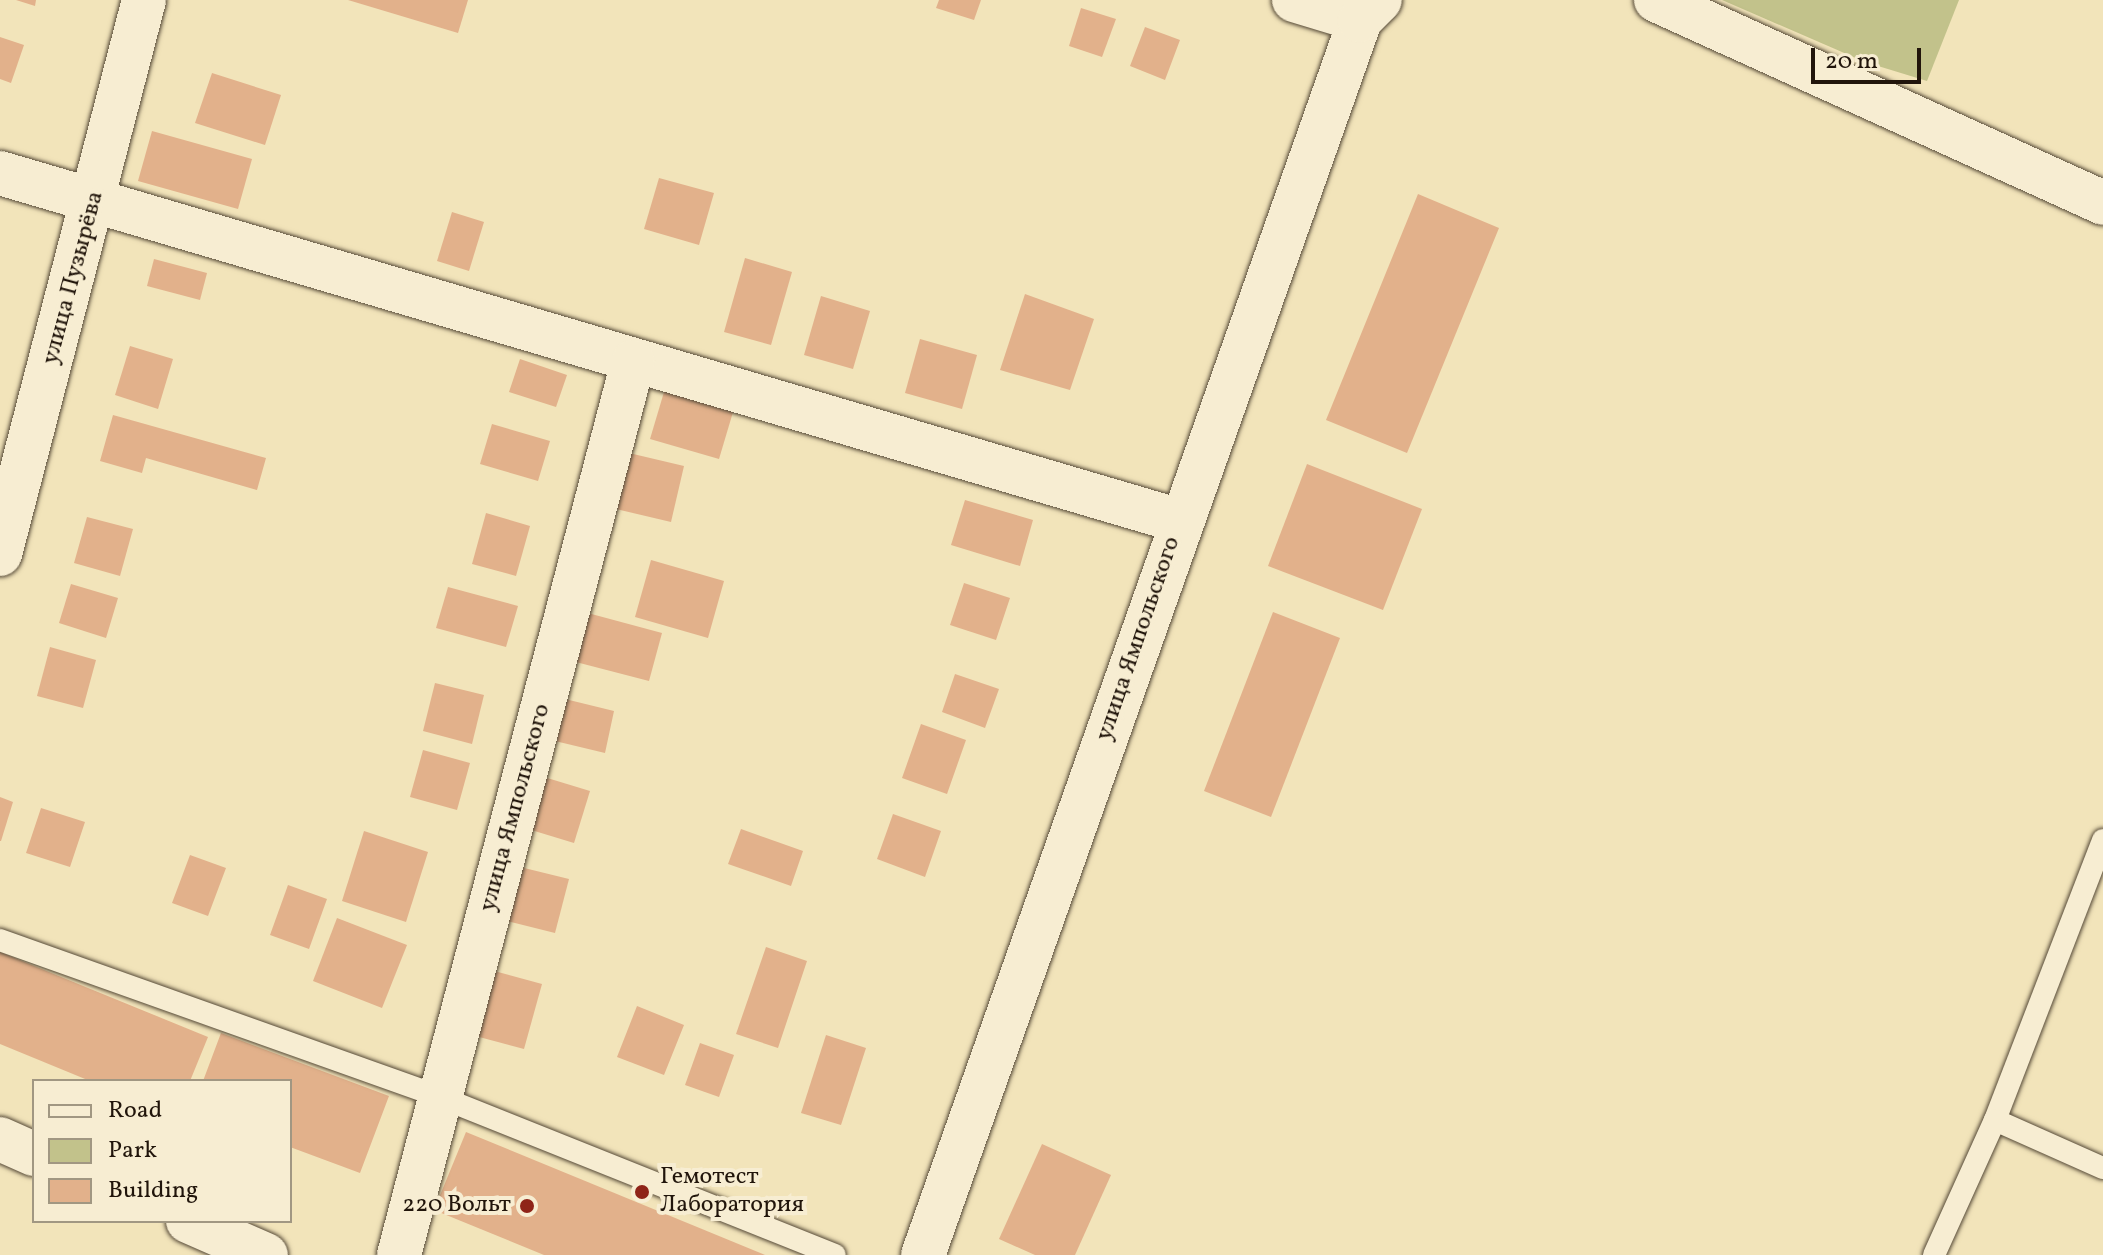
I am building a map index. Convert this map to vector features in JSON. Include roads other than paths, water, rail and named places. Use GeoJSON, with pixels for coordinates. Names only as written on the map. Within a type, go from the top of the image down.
{"type":"FeatureCollection","features":[{"type":"Feature","properties":{"kind":"street","name":"улица Пузырёва"},"geometry":{"type":"LineString","coordinates":[[0,554],[94,205],[144,0]]}},
{"type":"Feature","properties":{"kind":"street"},"geometry":{"type":"LineString","coordinates":[[1294,0],[1370,10]]}},
{"type":"Feature","properties":{"kind":"street"},"geometry":{"type":"LineString","coordinates":[[1656,0],[2103,203]]}},
{"type":"Feature","properties":{"kind":"street","name":"улица Ямпольского"},"geometry":{"type":"LineString","coordinates":[[923,1255],[1180,521],[1370,10]]}},
{"type":"Feature","properties":{"kind":"street","name":"улица Ямпольского"},"geometry":{"type":"LineString","coordinates":[[0,173],[94,205],[1180,521]]}},
{"type":"Feature","properties":{"kind":"street","name":"улица Ямпольского"},"geometry":{"type":"LineString","coordinates":[[399,1255],[633,362]]}},
{"type":"Feature","properties":{"kind":"street"},"geometry":{"type":"LineString","coordinates":[[0,1139],[32,1153]]}},
{"type":"Feature","properties":{"kind":"street"},"geometry":{"type":"LineString","coordinates":[[193,1223],[266,1255]]}},
{"type":"Feature","properties":{"kind":"lane"},"geometry":{"type":"LineString","coordinates":[[1934,1255],[1995,1120],[2103,840]]}},
{"type":"Feature","properties":{"kind":"lane"},"geometry":{"type":"LineString","coordinates":[[0,940],[440,1097],[835,1255]]}},
{"type":"Feature","properties":{"kind":"lane"},"geometry":{"type":"LineString","coordinates":[[1995,1120],[2103,1168]]}},
{"type":"Feature","properties":{"kind":"place","name":"Гемотест Лаборатория"},"geometry":{"type":"Point","coordinates":[642,1192]}},
{"type":"Feature","properties":{"kind":"place","name":"220 Вольт"},"geometry":{"type":"Point","coordinates":[527,1206]}}]}
